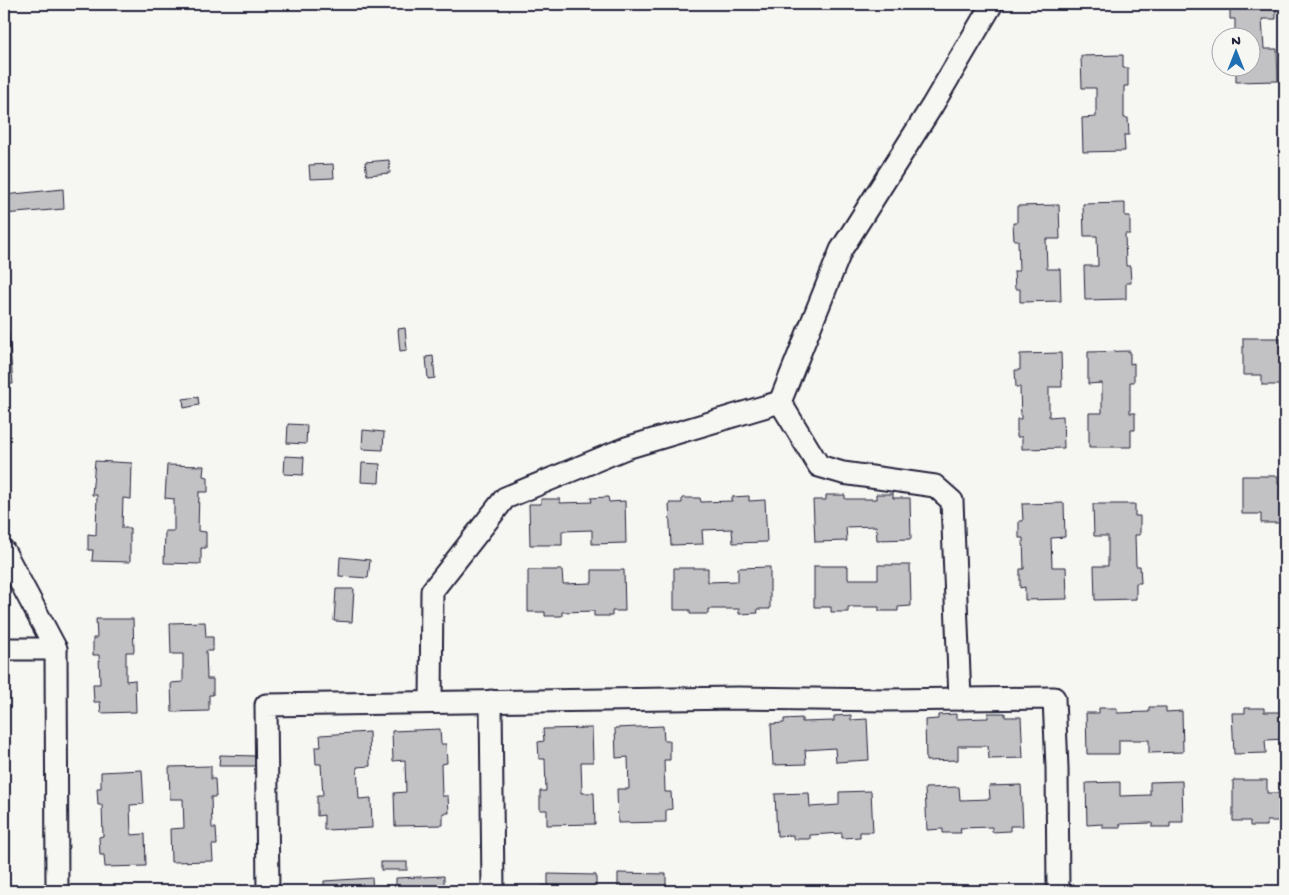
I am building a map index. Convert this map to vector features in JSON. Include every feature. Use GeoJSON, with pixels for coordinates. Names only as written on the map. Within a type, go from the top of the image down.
{"type":"FeatureCollection","features":[{"type":"Feature","properties":{"kind":"street"},"geometry":{"type":"LineString","coordinates":[[780,402],[840,250],[932,106],[992,4]]}},
{"type":"Feature","properties":{"kind":"street"},"geometry":{"type":"LineString","coordinates":[[780,402],[819,466],[843,473],[935,486],[952,501],[960,699]]}},
{"type":"Feature","properties":{"kind":"street"},"geometry":{"type":"LineString","coordinates":[[431,702],[432,592],[505,498],[626,448],[780,402]]}},
{"type":"Feature","properties":{"kind":"street"},"geometry":{"type":"LineString","coordinates":[[4,552],[56,648],[57,891]]}},
{"type":"Feature","properties":{"kind":"street"},"geometry":{"type":"LineString","coordinates":[[4,649],[56,648]]}},
{"type":"Feature","properties":{"kind":"street"},"geometry":{"type":"LineString","coordinates":[[268,891],[266,705],[738,698],[1054,698],[1058,891]]}},
{"type":"Feature","properties":{"kind":"street"},"geometry":{"type":"LineString","coordinates":[[491,701],[493,891]]}},
{"type":"Feature","properties":{"kind":"building"},"geometry":{"type":"Polygon","coordinates":[[[1230,4],[1276,4],[1276,19],[1262,19],[1264,49],[1277,49],[1278,81],[1236,82],[1236,78],[1262,78],[1262,28],[1235,28],[1235,19],[1230,19],[1230,4]]]}},
{"type":"Feature","properties":{"kind":"building"},"geometry":{"type":"Polygon","coordinates":[[[1123,55],[1123,68],[1128,68],[1128,86],[1124,86],[1124,118],[1128,118],[1129,135],[1124,135],[1125,151],[1083,152],[1082,118],[1096,117],[1096,88],[1082,88],[1081,56],[1123,55]]]}},
{"type":"Feature","properties":{"kind":"building"},"geometry":{"type":"Polygon","coordinates":[[[389,160],[390,173],[367,175],[365,162],[389,160]]]}},
{"type":"Feature","properties":{"kind":"building"},"geometry":{"type":"Polygon","coordinates":[[[333,164],[334,178],[310,179],[309,165],[333,164]]]}},
{"type":"Feature","properties":{"kind":"building"},"geometry":{"type":"Polygon","coordinates":[[[63,189],[64,209],[4,214],[4,195],[63,189]]]}},
{"type":"Feature","properties":{"kind":"building"},"geometry":{"type":"Polygon","coordinates":[[[1125,203],[1125,216],[1130,216],[1130,234],[1125,234],[1126,266],[1130,266],[1131,283],[1126,283],[1126,299],[1085,300],[1084,266],[1098,266],[1097,236],[1084,236],[1083,204],[1125,203]]]}},
{"type":"Feature","properties":{"kind":"building"},"geometry":{"type":"Polygon","coordinates":[[[1059,205],[1060,239],[1046,239],[1047,269],[1060,269],[1061,301],[1020,302],[1020,289],[1015,289],[1014,271],[1019,271],[1018,240],[1014,240],[1013,223],[1017,223],[1017,206],[1059,205]]]}},
{"type":"Feature","properties":{"kind":"building"},"geometry":{"type":"Polygon","coordinates":[[[4,276],[13,384],[4,384],[4,276]]]}},
{"type":"Feature","properties":{"kind":"building"},"geometry":{"type":"Polygon","coordinates":[[[405,328],[407,350],[400,351],[398,329],[405,328]]]}},
{"type":"Feature","properties":{"kind":"building"},"geometry":{"type":"Polygon","coordinates":[[[1243,338],[1280,338],[1280,346],[1285,346],[1285,385],[1262,385],[1262,375],[1243,375],[1243,338]]]}},
{"type":"Feature","properties":{"kind":"building"},"geometry":{"type":"Polygon","coordinates":[[[1130,351],[1130,364],[1134,363],[1134,382],[1130,382],[1130,413],[1135,413],[1135,430],[1131,430],[1131,447],[1089,447],[1089,413],[1102,413],[1102,383],[1088,384],[1088,352],[1130,351]]]}},
{"type":"Feature","properties":{"kind":"building"},"geometry":{"type":"Polygon","coordinates":[[[1061,353],[1062,387],[1049,387],[1049,417],[1063,416],[1064,448],[1022,449],[1022,437],[1017,437],[1017,419],[1021,419],[1020,387],[1016,387],[1015,370],[1020,370],[1020,354],[1061,353]]]}},
{"type":"Feature","properties":{"kind":"building"},"geometry":{"type":"Polygon","coordinates":[[[433,356],[435,378],[428,379],[426,357],[433,356]]]}},
{"type":"Feature","properties":{"kind":"building"},"geometry":{"type":"Polygon","coordinates":[[[198,397],[199,405],[184,408],[183,399],[198,397]]]}},
{"type":"Feature","properties":{"kind":"building"},"geometry":{"type":"Polygon","coordinates":[[[288,424],[307,425],[306,444],[287,443],[288,424]]]}},
{"type":"Feature","properties":{"kind":"building"},"geometry":{"type":"Polygon","coordinates":[[[363,430],[384,432],[383,450],[362,449],[363,430]]]}},
{"type":"Feature","properties":{"kind":"building"},"geometry":{"type":"Polygon","coordinates":[[[285,456],[304,457],[303,475],[284,474],[285,456]]]}},
{"type":"Feature","properties":{"kind":"building"},"geometry":{"type":"Polygon","coordinates":[[[95,461],[132,463],[131,499],[123,498],[122,528],[130,528],[130,562],[92,561],[93,550],[88,550],[88,534],[96,535],[97,495],[92,495],[95,461]]]}},
{"type":"Feature","properties":{"kind":"building"},"geometry":{"type":"Polygon","coordinates":[[[362,463],[380,464],[379,483],[361,482],[362,463]]]}},
{"type":"Feature","properties":{"kind":"building"},"geometry":{"type":"Polygon","coordinates":[[[167,465],[204,466],[203,476],[208,477],[208,492],[199,492],[198,531],[206,532],[206,548],[201,548],[201,564],[164,563],[165,531],[174,531],[174,499],[165,498],[167,465]]]}},
{"type":"Feature","properties":{"kind":"building"},"geometry":{"type":"Polygon","coordinates":[[[1242,476],[1278,476],[1278,484],[1285,484],[1285,523],[1261,523],[1261,514],[1242,514],[1242,476]]]}},
{"type":"Feature","properties":{"kind":"building"},"geometry":{"type":"Polygon","coordinates":[[[876,494],[893,494],[893,498],[910,498],[911,539],[877,540],[876,526],[846,527],[847,541],[815,542],[813,500],[826,500],[826,495],[845,495],[845,499],[876,499],[876,494]]]}},
{"type":"Feature","properties":{"kind":"building"},"geometry":{"type":"Polygon","coordinates":[[[749,496],[749,501],[765,500],[767,542],[733,543],[732,529],[702,530],[703,544],[671,545],[669,503],[682,503],[682,498],[700,498],[701,502],[732,501],[732,497],[749,496]]]}},
{"type":"Feature","properties":{"kind":"building"},"geometry":{"type":"Polygon","coordinates":[[[608,497],[609,502],[625,501],[626,543],[592,544],[592,530],[562,531],[562,545],[530,545],[529,504],[541,504],[541,499],[560,499],[560,503],[592,502],[591,498],[608,497]]]}},
{"type":"Feature","properties":{"kind":"building"},"geometry":{"type":"Polygon","coordinates":[[[1064,503],[1065,537],[1051,538],[1052,567],[1066,567],[1067,599],[1025,600],[1025,587],[1020,588],[1020,569],[1024,569],[1023,538],[1019,538],[1019,521],[1023,521],[1022,504],[1064,503]]]}},
{"type":"Feature","properties":{"kind":"building"},"geometry":{"type":"Polygon","coordinates":[[[1093,504],[1135,504],[1135,516],[1140,516],[1140,535],[1135,535],[1136,566],[1140,566],[1141,583],[1136,583],[1136,599],[1095,600],[1094,566],[1108,566],[1108,536],[1094,536],[1093,504]]]}},
{"type":"Feature","properties":{"kind":"building"},"geometry":{"type":"Polygon","coordinates":[[[340,557],[370,560],[368,578],[339,576],[340,557]]]}},
{"type":"Feature","properties":{"kind":"building"},"geometry":{"type":"Polygon","coordinates":[[[878,565],[910,565],[911,606],[898,607],[898,611],[879,611],[879,607],[848,607],[848,612],[831,612],[831,607],[814,607],[814,566],[848,566],[848,579],[878,579],[878,565]]]}},
{"type":"Feature","properties":{"kind":"building"},"geometry":{"type":"Polygon","coordinates":[[[770,567],[770,609],[757,609],[758,613],[739,614],[739,609],[708,609],[708,614],[690,614],[690,610],[674,610],[674,568],[708,568],[708,582],[738,581],[738,568],[770,567]]]}},
{"type":"Feature","properties":{"kind":"building"},"geometry":{"type":"Polygon","coordinates":[[[528,570],[562,570],[563,584],[592,583],[592,570],[624,570],[625,611],[612,611],[612,616],[594,616],[594,611],[562,612],[562,616],[545,616],[545,612],[528,612],[528,570]]]}},
{"type":"Feature","properties":{"kind":"building"},"geometry":{"type":"Polygon","coordinates":[[[336,589],[354,589],[352,622],[334,621],[336,589]]]}},
{"type":"Feature","properties":{"kind":"building"},"geometry":{"type":"Polygon","coordinates":[[[96,619],[133,619],[134,652],[126,652],[126,681],[135,680],[136,712],[101,713],[100,702],[94,702],[93,684],[100,684],[99,655],[93,655],[93,638],[97,638],[96,619]]]}},
{"type":"Feature","properties":{"kind":"building"},"geometry":{"type":"Polygon","coordinates":[[[205,622],[206,637],[213,637],[213,651],[206,651],[207,679],[213,679],[213,695],[209,695],[209,711],[172,712],[171,683],[183,682],[183,654],[171,654],[170,623],[205,622]]]}},
{"type":"Feature","properties":{"kind":"building"},"geometry":{"type":"Polygon","coordinates":[[[1149,707],[1166,707],[1166,712],[1182,711],[1183,752],[1149,753],[1149,740],[1119,740],[1119,754],[1087,754],[1086,713],[1099,713],[1099,708],[1117,708],[1117,713],[1149,712],[1149,707]]]}},
{"type":"Feature","properties":{"kind":"building"},"geometry":{"type":"Polygon","coordinates":[[[1245,708],[1264,708],[1264,712],[1285,712],[1285,739],[1265,740],[1266,753],[1234,754],[1232,713],[1245,713],[1245,708]]]}},
{"type":"Feature","properties":{"kind":"building"},"geometry":{"type":"Polygon","coordinates":[[[988,713],[1005,713],[1005,717],[1021,717],[1023,758],[989,759],[988,746],[958,746],[958,760],[926,761],[925,720],[938,719],[938,715],[956,714],[956,719],[988,718],[988,713]]]}},
{"type":"Feature","properties":{"kind":"building"},"geometry":{"type":"Polygon","coordinates":[[[851,715],[851,720],[867,719],[869,760],[836,762],[835,748],[805,750],[806,764],[773,765],[771,724],[784,723],[784,719],[802,718],[802,722],[834,721],[834,716],[851,715]]]}},
{"type":"Feature","properties":{"kind":"building"},"geometry":{"type":"Polygon","coordinates":[[[663,726],[664,741],[670,741],[670,760],[664,760],[665,792],[671,792],[672,809],[666,810],[666,822],[618,823],[617,789],[629,789],[628,757],[616,758],[615,728],[663,726]]]}},
{"type":"Feature","properties":{"kind":"building"},"geometry":{"type":"Polygon","coordinates":[[[592,728],[593,762],[581,762],[582,793],[594,793],[595,824],[547,825],[547,810],[540,810],[540,791],[546,791],[545,759],[539,759],[538,742],[544,741],[543,729],[592,728]]]}},
{"type":"Feature","properties":{"kind":"building"},"geometry":{"type":"Polygon","coordinates":[[[440,729],[441,744],[446,744],[447,763],[441,764],[442,796],[448,796],[449,813],[443,813],[443,825],[395,826],[394,793],[406,792],[405,760],[393,761],[392,731],[440,729]]]}},
{"type":"Feature","properties":{"kind":"building"},"geometry":{"type":"Polygon","coordinates":[[[369,732],[370,766],[357,767],[359,799],[371,798],[372,828],[324,830],[324,815],[317,816],[317,796],[323,796],[321,764],[316,764],[315,747],[321,747],[320,735],[369,732]]]}},
{"type":"Feature","properties":{"kind":"building"},"geometry":{"type":"Polygon","coordinates":[[[220,755],[255,756],[255,766],[219,766],[220,755]]]}},
{"type":"Feature","properties":{"kind":"building"},"geometry":{"type":"Polygon","coordinates":[[[211,766],[211,779],[215,779],[216,797],[211,797],[212,828],[216,828],[217,845],[212,845],[213,861],[171,862],[170,829],[184,828],[183,799],[170,799],[169,767],[211,766]]]}},
{"type":"Feature","properties":{"kind":"building"},"geometry":{"type":"Polygon","coordinates":[[[142,770],[144,804],[130,805],[131,835],[145,834],[146,866],[105,867],[104,855],[100,855],[99,837],[103,836],[102,805],[98,805],[97,788],[101,788],[101,772],[142,770]]]}},
{"type":"Feature","properties":{"kind":"building"},"geometry":{"type":"Polygon","coordinates":[[[1233,780],[1267,780],[1267,793],[1285,793],[1285,821],[1267,821],[1267,826],[1250,826],[1250,821],[1233,821],[1233,780]]]}},
{"type":"Feature","properties":{"kind":"building"},"geometry":{"type":"Polygon","coordinates":[[[1182,781],[1183,822],[1170,822],[1170,827],[1152,827],[1152,823],[1120,824],[1120,828],[1103,828],[1103,824],[1087,825],[1086,783],[1120,782],[1120,796],[1150,795],[1150,782],[1182,781]]]}},
{"type":"Feature","properties":{"kind":"building"},"geometry":{"type":"Polygon","coordinates":[[[1021,785],[1023,826],[1010,826],[1010,831],[992,832],[992,827],[960,828],[961,833],[943,833],[943,829],[927,830],[925,788],[959,787],[960,800],[990,799],[989,786],[1021,785]]]}},
{"type":"Feature","properties":{"kind":"building"},"geometry":{"type":"Polygon","coordinates":[[[871,791],[873,832],[860,832],[860,837],[842,838],[842,833],[810,835],[810,839],[793,839],[793,835],[777,836],[775,794],[809,793],[810,807],[839,805],[839,792],[871,791]]]}},
{"type":"Feature","properties":{"kind":"building"},"geometry":{"type":"Polygon","coordinates":[[[381,862],[407,862],[407,870],[381,870],[381,862]]]}},
{"type":"Feature","properties":{"kind":"building"},"geometry":{"type":"Polygon","coordinates":[[[618,873],[666,874],[666,887],[673,888],[673,891],[618,891],[618,873]]]}},
{"type":"Feature","properties":{"kind":"building"},"geometry":{"type":"Polygon","coordinates":[[[548,874],[596,875],[596,891],[542,891],[542,886],[548,886],[548,874]]]}},
{"type":"Feature","properties":{"kind":"building"},"geometry":{"type":"Polygon","coordinates":[[[444,876],[444,891],[396,891],[396,878],[444,876]]]}},
{"type":"Feature","properties":{"kind":"building"},"geometry":{"type":"Polygon","coordinates":[[[372,878],[373,891],[324,891],[324,881],[372,878]]]}}]}
